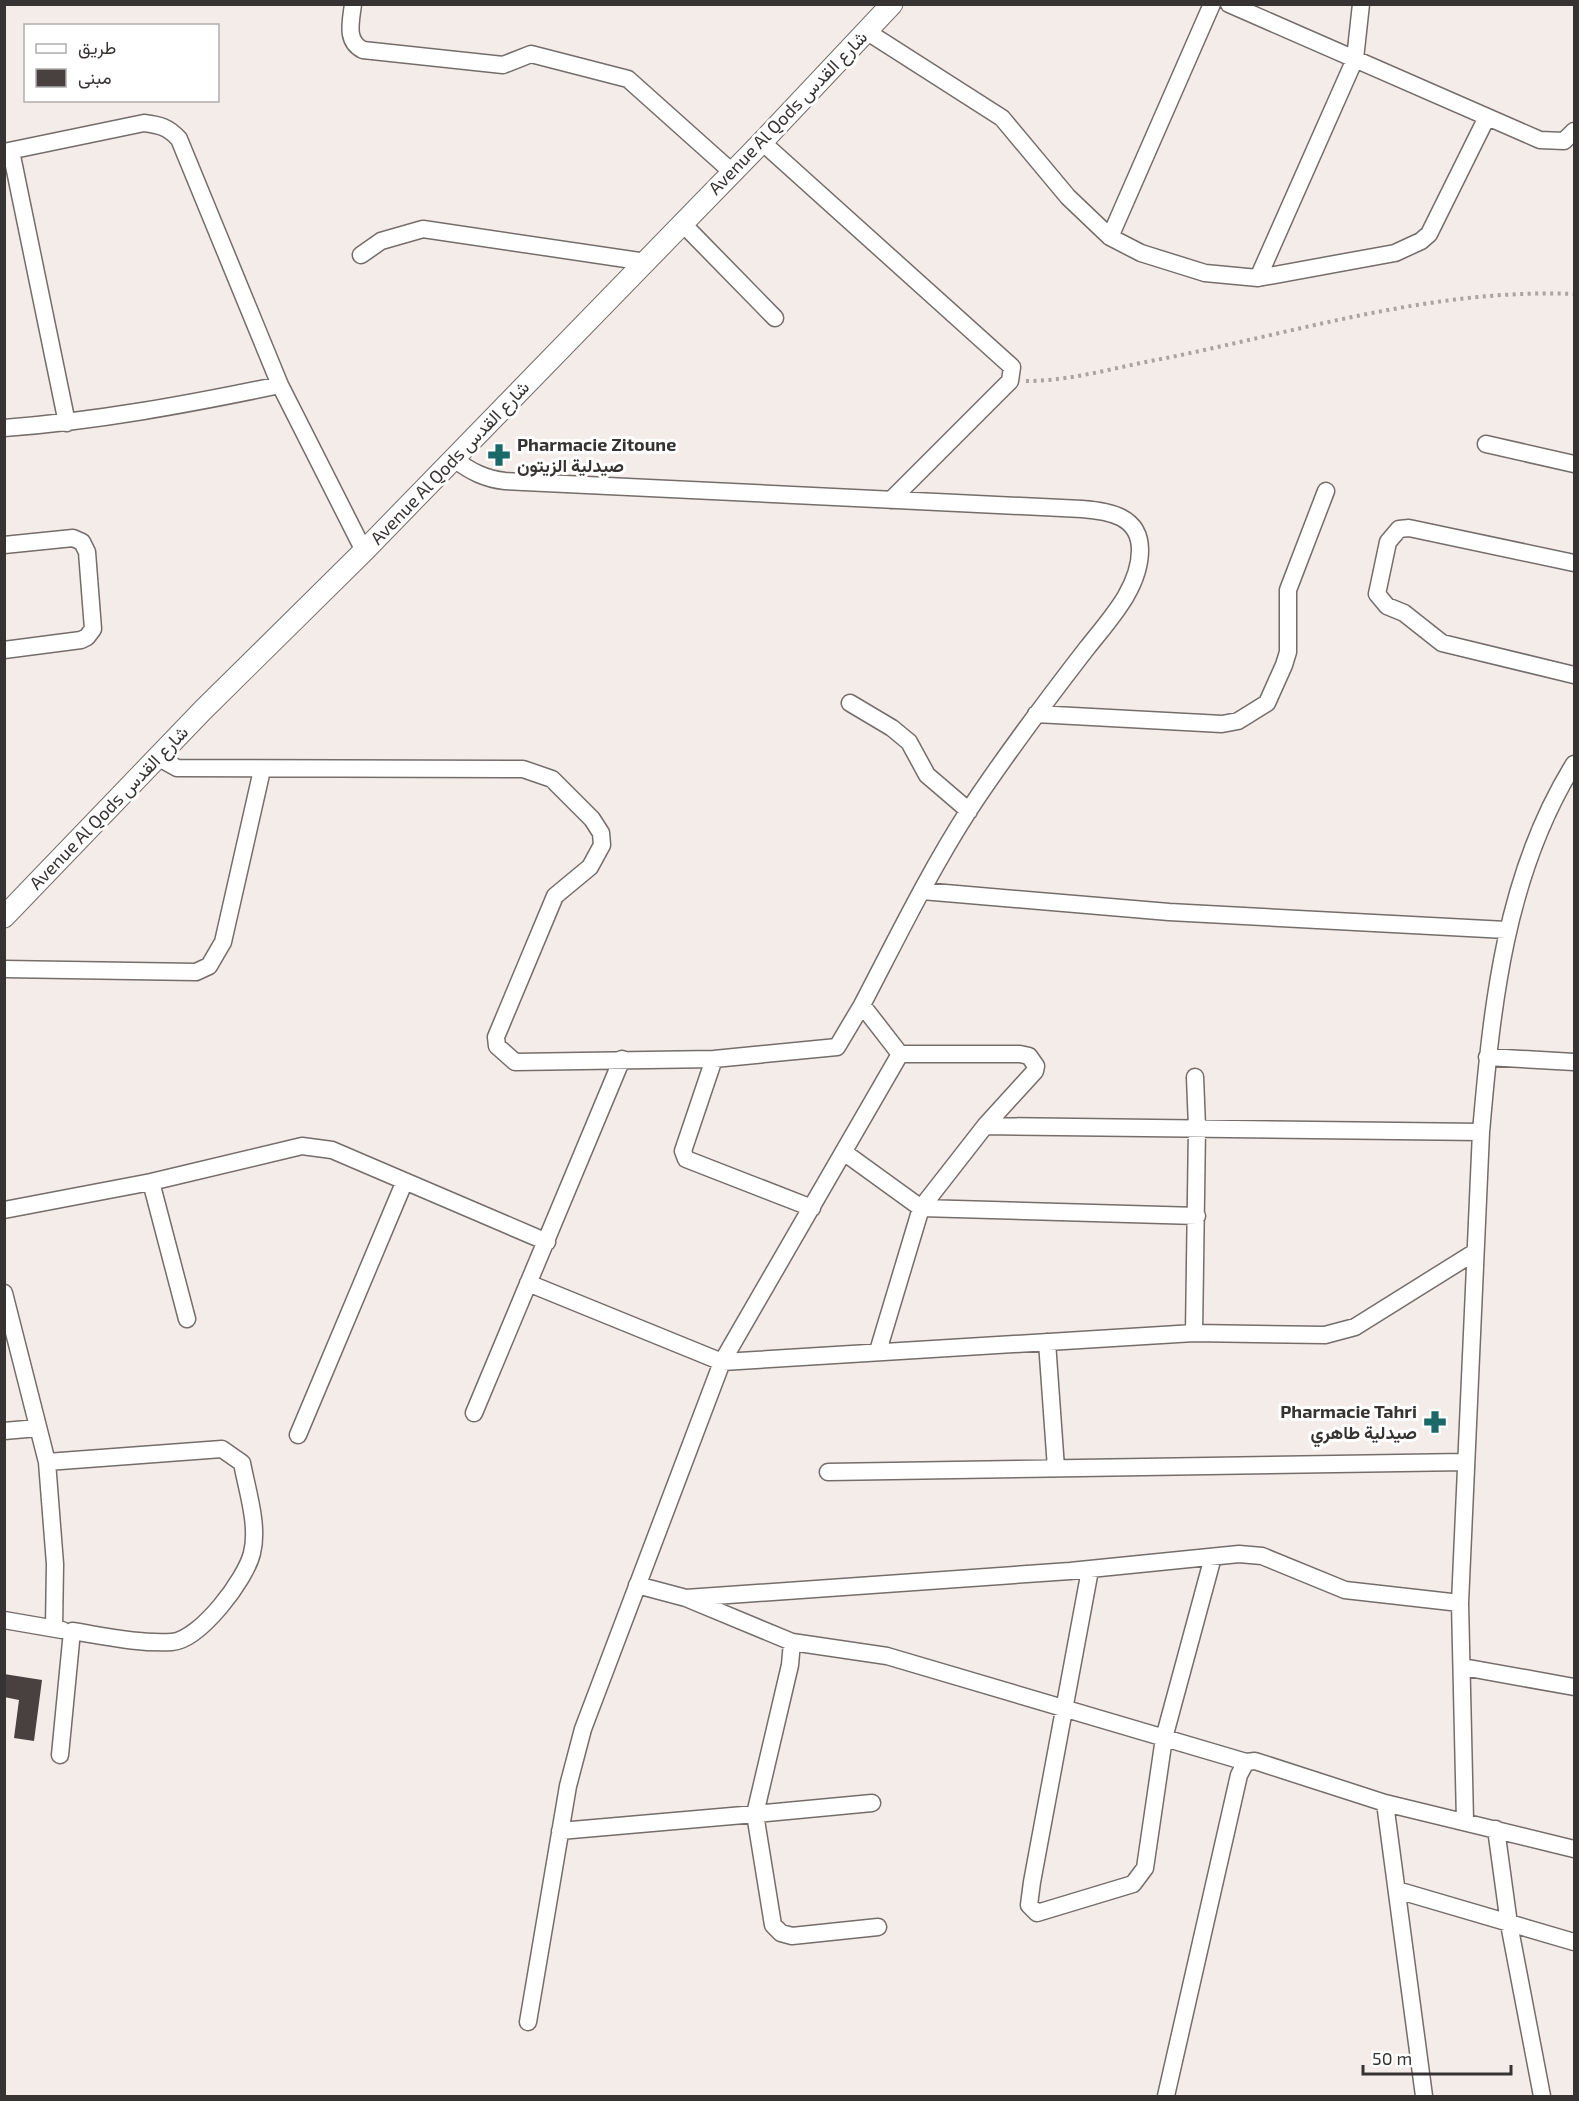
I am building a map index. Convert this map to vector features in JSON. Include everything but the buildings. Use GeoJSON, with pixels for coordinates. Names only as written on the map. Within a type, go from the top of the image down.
{"type":"FeatureCollection","features":[{"type":"Feature","properties":{"kind":"street"},"geometry":{"type":"LineString","coordinates":[[353,4],[350,39],[355,46],[363,50],[503,65],[531,54],[628,79],[732,172]]}},
{"type":"Feature","properties":{"kind":"street","name":"Avenue Al Qods شارع القدس"},"geometry":{"type":"LineString","coordinates":[[4,916],[203,710],[364,551],[683,224],[892,4]]}},
{"type":"Feature","properties":{"kind":"street"},"geometry":{"type":"LineString","coordinates":[[1110,237],[1212,4]]}},
{"type":"Feature","properties":{"kind":"street"},"geometry":{"type":"LineString","coordinates":[[1229,4],[1540,140],[1564,141],[1575,131]]}},
{"type":"Feature","properties":{"kind":"street"},"geometry":{"type":"LineString","coordinates":[[1258,278],[1355,59],[1361,4]]}},
{"type":"Feature","properties":{"kind":"street"},"geometry":{"type":"LineString","coordinates":[[866,31],[1002,118],[1068,197],[1110,237],[1141,253],[1205,273],[1258,278],[1395,253],[1421,241],[1429,234],[1487,117]]}},
{"type":"Feature","properties":{"kind":"street"},"geometry":{"type":"LineString","coordinates":[[67,423],[8,151],[144,123],[161,125],[171,130],[179,139],[280,386],[364,551]]}},
{"type":"Feature","properties":{"kind":"street"},"geometry":{"type":"LineString","coordinates":[[762,142],[1012,367],[1010,381],[891,501]]}},
{"type":"Feature","properties":{"kind":"street"},"geometry":{"type":"LineString","coordinates":[[683,224],[775,318]]}},
{"type":"Feature","properties":{"kind":"street"},"geometry":{"type":"LineString","coordinates":[[361,255],[381,241],[423,228],[646,262]]}},
{"type":"Feature","properties":{"kind":"street"},"geometry":{"type":"LineString","coordinates":[[4,428],[67,423],[178,406],[280,386]]}},
{"type":"Feature","properties":{"kind":"street"},"geometry":{"type":"LineString","coordinates":[[1486,444],[1575,464]]}},
{"type":"Feature","properties":{"kind":"street"},"geometry":{"type":"LineString","coordinates":[[159,758],[177,768],[523,769],[552,779],[592,819],[601,833],[602,845],[590,867],[555,896],[496,1037],[497,1046],[515,1062],[714,1059],[837,1047],[862,1005],[922,891],[969,812],[1036,714],[1121,604],[1138,570],[1140,549],[1138,537],[1130,521],[1109,511],[498,480],[469,471],[453,459]]}},
{"type":"Feature","properties":{"kind":"street"},"geometry":{"type":"LineString","coordinates":[[1036,714],[1222,724],[1238,721],[1267,703],[1288,652],[1288,591],[1326,491]]}},
{"type":"Feature","properties":{"kind":"street"},"geometry":{"type":"LineString","coordinates":[[1575,563],[1409,528],[1399,529],[1388,542],[1377,594],[1380,602],[1404,613],[1442,643],[1575,675]]}},
{"type":"Feature","properties":{"kind":"street"},"geometry":{"type":"LineString","coordinates":[[4,545],[73,537],[82,542],[87,552],[93,629],[87,637],[81,639],[4,650]]}},
{"type":"Feature","properties":{"kind":"street"},"geometry":{"type":"LineString","coordinates":[[850,703],[892,728],[909,742],[927,775],[969,812]]}},
{"type":"Feature","properties":{"kind":"street"},"geometry":{"type":"LineString","coordinates":[[1465,1821],[1460,1603],[1475,1252],[1487,1058],[1506,930],[1537,837],[1569,784],[1575,764]]}},
{"type":"Feature","properties":{"kind":"street"},"geometry":{"type":"LineString","coordinates":[[4,969],[196,972],[209,966],[223,942],[262,770]]}},
{"type":"Feature","properties":{"kind":"street"},"geometry":{"type":"LineString","coordinates":[[922,891],[1169,912],[1506,930]]}},
{"type":"Feature","properties":{"kind":"street"},"geometry":{"type":"LineString","coordinates":[[862,1005],[900,1054]]}},
{"type":"Feature","properties":{"kind":"street"},"geometry":{"type":"LineString","coordinates":[[878,1351],[921,1208],[985,1126],[1035,1071],[1036,1066],[1029,1056],[900,1054]]}},
{"type":"Feature","properties":{"kind":"street"},"geometry":{"type":"LineString","coordinates":[[528,2022],[567,1786],[583,1729],[722,1362],[845,1153],[900,1054]]}},
{"type":"Feature","properties":{"kind":"street"},"geometry":{"type":"LineString","coordinates":[[1487,1058],[1575,1062]]}},
{"type":"Feature","properties":{"kind":"street"},"geometry":{"type":"LineString","coordinates":[[474,1413],[622,1059]]}},
{"type":"Feature","properties":{"kind":"street"},"geometry":{"type":"LineString","coordinates":[[714,1059],[683,1151],[686,1159],[812,1208]]}},
{"type":"Feature","properties":{"kind":"street"},"geometry":{"type":"LineString","coordinates":[[1194,1333],[1197,1216],[1195,1077]]}},
{"type":"Feature","properties":{"kind":"street"},"geometry":{"type":"LineString","coordinates":[[985,1126],[1481,1132]]}},
{"type":"Feature","properties":{"kind":"street"},"geometry":{"type":"LineString","coordinates":[[4,1210],[152,1182],[302,1146],[332,1150],[404,1183],[547,1242]]}},
{"type":"Feature","properties":{"kind":"street"},"geometry":{"type":"LineString","coordinates":[[845,1153],[921,1208],[1197,1216]]}},
{"type":"Feature","properties":{"kind":"street"},"geometry":{"type":"LineString","coordinates":[[152,1182],[188,1319]]}},
{"type":"Feature","properties":{"kind":"street"},"geometry":{"type":"LineString","coordinates":[[298,1436],[404,1183]]}},
{"type":"Feature","properties":{"kind":"street"},"geometry":{"type":"LineString","coordinates":[[528,1283],[722,1362],[1194,1333],[1325,1335],[1355,1327],[1475,1252]]}},
{"type":"Feature","properties":{"kind":"street"},"geometry":{"type":"LineString","coordinates":[[4,1293],[47,1462],[55,1564],[54,1628]]}},
{"type":"Feature","properties":{"kind":"street"},"geometry":{"type":"LineString","coordinates":[[1047,1342],[1056,1468]]}},
{"type":"Feature","properties":{"kind":"street"},"geometry":{"type":"LineString","coordinates":[[4,1431],[38,1428]]}},
{"type":"Feature","properties":{"kind":"street"},"geometry":{"type":"LineString","coordinates":[[4,1620],[129,1640],[174,1642],[192,1635],[205,1624],[245,1571],[252,1553],[254,1538],[242,1463],[222,1449],[47,1462]]}},
{"type":"Feature","properties":{"kind":"street"},"geometry":{"type":"LineString","coordinates":[[828,1472],[1465,1462]]}},
{"type":"Feature","properties":{"kind":"street"},"geometry":{"type":"LineString","coordinates":[[686,1598],[1090,1570],[1239,1554],[1262,1556],[1345,1590],[1460,1603]]}},
{"type":"Feature","properties":{"kind":"street"},"geometry":{"type":"LineString","coordinates":[[1090,1570],[1032,1882],[1029,1905],[1037,1914],[1133,1884],[1145,1868],[1164,1738],[1213,1557]]}},
{"type":"Feature","properties":{"kind":"street"},"geometry":{"type":"LineString","coordinates":[[637,1585],[686,1598],[792,1642],[887,1656],[1246,1762],[1255,1761],[1385,1803],[1575,1849]]}},
{"type":"Feature","properties":{"kind":"street"},"geometry":{"type":"LineString","coordinates":[[60,1755],[72,1631]]}},
{"type":"Feature","properties":{"kind":"street"},"geometry":{"type":"LineString","coordinates":[[792,1642],[790,1665],[756,1814],[773,1925],[781,1933],[792,1936],[878,1927]]}},
{"type":"Feature","properties":{"kind":"street"},"geometry":{"type":"LineString","coordinates":[[1463,1667],[1575,1687]]}},
{"type":"Feature","properties":{"kind":"street"},"geometry":{"type":"LineString","coordinates":[[1166,2097],[1239,1775],[1246,1762]]}},
{"type":"Feature","properties":{"kind":"street"},"geometry":{"type":"LineString","coordinates":[[560,1832],[872,1803]]}},
{"type":"Feature","properties":{"kind":"street"},"geometry":{"type":"LineString","coordinates":[[1385,1803],[1424,2097]]}},
{"type":"Feature","properties":{"kind":"street"},"geometry":{"type":"LineString","coordinates":[[1496,1829],[1509,1924],[1542,2097]]}},
{"type":"Feature","properties":{"kind":"street"},"geometry":{"type":"LineString","coordinates":[[1552,1844],[1575,1834]]}},
{"type":"Feature","properties":{"kind":"street"},"geometry":{"type":"LineString","coordinates":[[1397,1890],[1575,1942]]}},
{"type":"Feature","properties":{"kind":"path"},"geometry":{"type":"LineString","coordinates":[[1010,381],[1044,381],[1075,377],[1324,322],[1471,296],[1508,292],[1575,294]]}},
{"type":"Feature","properties":{"kind":"place","name":"Pharmacie Zitoune صيدلية الزيتون"},"geometry":{"type":"Point","coordinates":[499,455]}},
{"type":"Feature","properties":{"kind":"place","name":"Pharmacie Tahri صيدلية طاهري"},"geometry":{"type":"Point","coordinates":[1435,1422]}}]}
